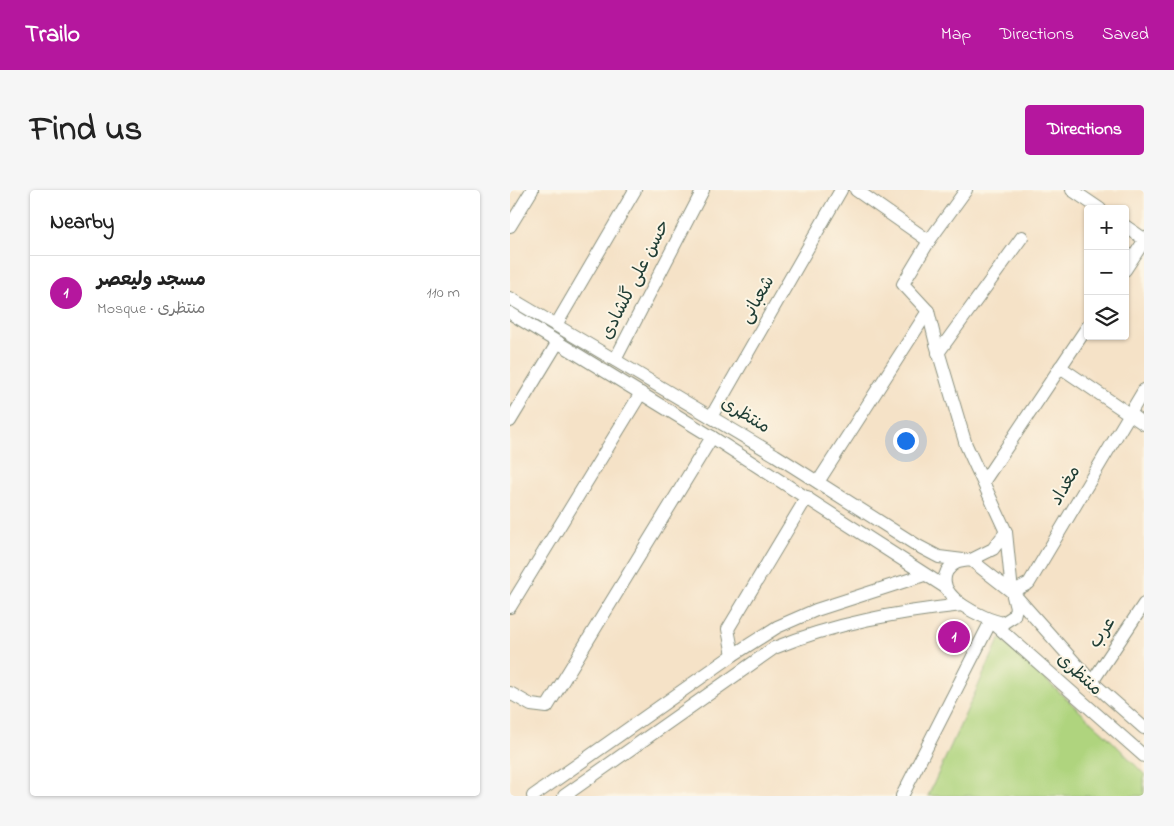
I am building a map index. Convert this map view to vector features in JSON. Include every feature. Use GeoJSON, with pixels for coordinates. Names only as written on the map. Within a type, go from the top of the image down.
{"type":"FeatureCollection","features":[{"type":"Feature","properties":{"kind":"street"},"geometry":{"type":"LineString","coordinates":[[510,226],[532,190]]}},
{"type":"Feature","properties":{"kind":"street"},"geometry":{"type":"LineString","coordinates":[[556,325],[635,190]]}},
{"type":"Feature","properties":{"kind":"street","name":"حسن علی گلشادی"},"geometry":{"type":"LineString","coordinates":[[615,360],[703,190]]}},
{"type":"Feature","properties":{"kind":"street"},"geometry":{"type":"LineString","coordinates":[[856,190],[929,241]]}},
{"type":"Feature","properties":{"kind":"street"},"geometry":{"type":"LineString","coordinates":[[902,796],[991,620],[1003,622],[1014,616],[1016,608],[1012,592],[1006,532],[966,445],[938,352],[928,311],[903,284],[929,241],[966,190]]}},
{"type":"Feature","properties":{"kind":"street"},"geometry":{"type":"LineString","coordinates":[[1072,190],[1088,195],[1097,205]]}},
{"type":"Feature","properties":{"kind":"street","name":"شعبانی"},"geometry":{"type":"LineString","coordinates":[[711,417],[838,195]]}},
{"type":"Feature","properties":{"kind":"street"},"geometry":{"type":"LineString","coordinates":[[1129,229],[1144,240],[1129,264]]}},
{"type":"Feature","properties":{"kind":"street"},"geometry":{"type":"LineString","coordinates":[[938,352],[1022,237]]}},
{"type":"Feature","properties":{"kind":"street","name":"منتظری"},"geometry":{"type":"LineString","coordinates":[[510,298],[818,482],[918,546],[940,557],[967,560],[1012,592],[1092,682],[1144,728]]}},
{"type":"Feature","properties":{"kind":"street"},"geometry":{"type":"LineString","coordinates":[[818,482],[928,311]]}},
{"type":"Feature","properties":{"kind":"street","name":"منتظری"},"geometry":{"type":"LineString","coordinates":[[510,313],[712,437],[945,587],[952,598],[991,620],[1144,756]]}},
{"type":"Feature","properties":{"kind":"street"},"geometry":{"type":"LineString","coordinates":[[984,481],[1084,332]]}},
{"type":"Feature","properties":{"kind":"street"},"geometry":{"type":"LineString","coordinates":[[510,421],[558,342]]}},
{"type":"Feature","properties":{"kind":"street"},"geometry":{"type":"LineString","coordinates":[[1060,367],[1144,424]]}},
{"type":"Feature","properties":{"kind":"street","name":"مغداد"},"geometry":{"type":"LineString","coordinates":[[1012,592],[1030,583],[1128,414],[1144,390]]}},
{"type":"Feature","properties":{"kind":"street"},"geometry":{"type":"LineString","coordinates":[[510,607],[642,393]]}},
{"type":"Feature","properties":{"kind":"street"},"geometry":{"type":"LineString","coordinates":[[510,693],[531,705],[547,707],[712,437]]}},
{"type":"Feature","properties":{"kind":"street"},"geometry":{"type":"LineString","coordinates":[[733,655],[728,629],[806,497]]}},
{"type":"Feature","properties":{"kind":"street"},"geometry":{"type":"LineString","coordinates":[[945,587],[945,575],[955,562],[967,560],[993,549],[1006,532]]}},
{"type":"Feature","properties":{"kind":"street"},"geometry":{"type":"LineString","coordinates":[[533,796],[733,655],[777,628],[816,610],[924,575]]}},
{"type":"Feature","properties":{"kind":"street","name":"عرب"},"geometry":{"type":"LineString","coordinates":[[1092,682],[1144,604]]}},
{"type":"Feature","properties":{"kind":"street"},"geometry":{"type":"LineString","coordinates":[[564,796],[774,648],[803,636],[876,616],[962,605]]}},
{"type":"Feature","properties":{"kind":"green space"},"geometry":{"type":"Polygon","coordinates":[[[1000,638],[1109,738],[1144,774],[1144,796],[928,796],[1000,638]]]}},
{"type":"Feature","properties":{"kind":"place","name":"مسجد ولیعصر"},"geometry":{"type":"Point","coordinates":[954,637]}}]}
